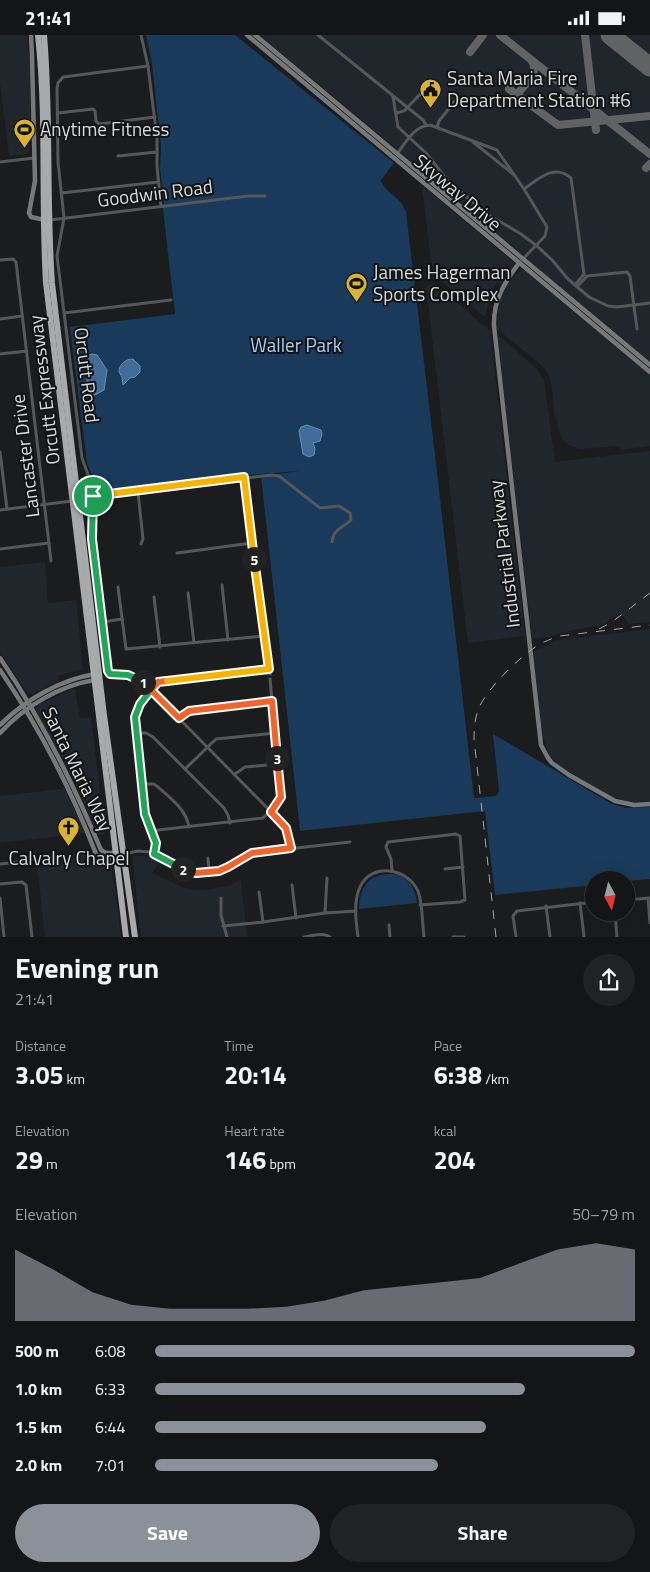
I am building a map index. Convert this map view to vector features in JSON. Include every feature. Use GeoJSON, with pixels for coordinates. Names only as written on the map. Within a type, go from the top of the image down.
{"type":"FeatureCollection","features":[{"type":"Feature","properties":{"kind":"highway","name":"Orcutt Expressway"},"geometry":{"type":"LineString","coordinates":[[38,35],[42,82],[46,220],[75,500],[97,677],[135,937]]}},
{"type":"Feature","properties":{"kind":"highway","name":"Orcutt Expressway"},"geometry":{"type":"LineString","coordinates":[[44,35],[48,109],[46,220]]}},
{"type":"Feature","properties":{"kind":"highway","name":"Orcutt Expressway"},"geometry":{"type":"LineString","coordinates":[[97,677],[115,856],[126,937]]}},
{"type":"Feature","properties":{"kind":"main road"},"geometry":{"type":"LineString","coordinates":[[30,35],[35,181],[29,213],[33,219],[46,220]]}},
{"type":"Feature","properties":{"kind":"main road","name":"Skyway Drive"},"geometry":{"type":"LineString","coordinates":[[247,35],[524,259],[650,365]]}},
{"type":"Feature","properties":{"kind":"main road","name":"Skyway Drive"},"geometry":{"type":"LineString","coordinates":[[255,35],[519,263],[650,372]]}},
{"type":"Feature","properties":{"kind":"main road","name":"Industrial Parkway"},"geometry":{"type":"LineString","coordinates":[[519,263],[500,290],[494,308],[494,326],[539,730],[544,752],[552,763],[600,794],[623,804],[650,804]]}},
{"type":"Feature","properties":{"kind":"main road","name":"Santa Maria Way"},"geometry":{"type":"LineString","coordinates":[[0,659],[30,705],[80,800],[101,849],[115,856]]}},
{"type":"Feature","properties":{"kind":"main road","name":"Santa Maria Way"},"geometry":{"type":"LineString","coordinates":[[0,669],[23,705],[70,791],[96,853],[104,859],[123,854]]}},
{"type":"Feature","properties":{"kind":"main road"},"geometry":{"type":"LineString","coordinates":[[0,733],[26,711],[30,705],[62,684],[97,677]]}},
{"type":"Feature","properties":{"kind":"main road"},"geometry":{"type":"LineString","coordinates":[[0,725],[23,705],[30,705]]}},
{"type":"Feature","properties":{"kind":"street"},"geometry":{"type":"LineString","coordinates":[[142,35],[155,117],[161,206]]}},
{"type":"Feature","properties":{"kind":"street"},"geometry":{"type":"LineString","coordinates":[[318,35],[426,125]]}},
{"type":"Feature","properties":{"kind":"street","name":"Orcutt Road"},"geometry":{"type":"LineString","coordinates":[[148,66],[70,76],[61,79],[57,89],[58,162],[64,219],[57,256],[82,458],[93,496],[92,539],[108,671],[110,674],[134,677],[151,690]]}},
{"type":"Feature","properties":{"kind":"street"},"geometry":{"type":"LineString","coordinates":[[396,113],[402,113],[427,87],[436,82]]}},
{"type":"Feature","properties":{"kind":"street"},"geometry":{"type":"LineString","coordinates":[[393,97],[398,127],[426,153],[448,181],[487,214],[521,233],[537,246],[589,297],[603,305],[617,307],[650,303]]}},
{"type":"Feature","properties":{"kind":"street"},"geometry":{"type":"LineString","coordinates":[[437,127],[439,121],[455,101]]}},
{"type":"Feature","properties":{"kind":"street"},"geometry":{"type":"LineString","coordinates":[[58,113],[93,109],[96,121],[99,124],[155,117]]}},
{"type":"Feature","properties":{"kind":"street"},"geometry":{"type":"LineString","coordinates":[[396,156],[419,127],[426,125],[437,127],[497,150],[542,216],[547,227],[545,236],[519,263]]}},
{"type":"Feature","properties":{"kind":"street"},"geometry":{"type":"LineString","coordinates":[[468,139],[515,176]]}},
{"type":"Feature","properties":{"kind":"street"},"geometry":{"type":"LineString","coordinates":[[118,156],[157,152]]}},
{"type":"Feature","properties":{"kind":"street"},"geometry":{"type":"LineString","coordinates":[[0,162],[34,158]]}},
{"type":"Feature","properties":{"kind":"street"},"geometry":{"type":"LineString","coordinates":[[524,189],[550,172],[562,172],[571,178],[585,275]]}},
{"type":"Feature","properties":{"kind":"street"},"geometry":{"type":"LineString","coordinates":[[62,193],[158,182]]}},
{"type":"Feature","properties":{"kind":"street","name":"Goodwin Road"},"geometry":{"type":"LineString","coordinates":[[46,220],[265,196]]}},
{"type":"Feature","properties":{"kind":"street","name":"Lancaster Drive"},"geometry":{"type":"LineString","coordinates":[[0,260],[15,260],[51,561]]}},
{"type":"Feature","properties":{"kind":"street"},"geometry":{"type":"LineString","coordinates":[[576,286],[585,275],[628,271],[630,274],[637,329]]}},
{"type":"Feature","properties":{"kind":"street"},"geometry":{"type":"LineString","coordinates":[[64,313],[170,300]]}},
{"type":"Feature","properties":{"kind":"street"},"geometry":{"type":"LineString","coordinates":[[0,319],[22,316]]}},
{"type":"Feature","properties":{"kind":"street"},"geometry":{"type":"LineString","coordinates":[[0,354],[27,351]]}},
{"type":"Feature","properties":{"kind":"street"},"geometry":{"type":"LineString","coordinates":[[0,452],[7,509]]}},
{"type":"Feature","properties":{"kind":"street"},"geometry":{"type":"LineString","coordinates":[[0,510],[244,477],[279,476],[320,508],[339,506],[350,513],[351,520],[333,534],[332,542]]}},
{"type":"Feature","properties":{"kind":"street"},"geometry":{"type":"LineString","coordinates":[[154,854],[156,843],[145,814],[136,733],[135,717],[138,708],[151,690],[161,681],[269,672],[244,477]]}},
{"type":"Feature","properties":{"kind":"street"},"geometry":{"type":"LineString","coordinates":[[138,492],[143,539],[141,544]]}},
{"type":"Feature","properties":{"kind":"street"},"geometry":{"type":"LineString","coordinates":[[0,549],[49,543]]}},
{"type":"Feature","properties":{"kind":"street"},"geometry":{"type":"LineString","coordinates":[[177,553],[252,543]]}},
{"type":"Feature","properties":{"kind":"street"},"geometry":{"type":"LineString","coordinates":[[222,585],[228,640]]}},
{"type":"Feature","properties":{"kind":"street"},"geometry":{"type":"LineString","coordinates":[[118,587],[126,649],[264,636]]}},
{"type":"Feature","properties":{"kind":"street"},"geometry":{"type":"LineString","coordinates":[[188,593],[194,643]]}},
{"type":"Feature","properties":{"kind":"street"},"geometry":{"type":"LineString","coordinates":[[154,597],[160,647]]}},
{"type":"Feature","properties":{"kind":"street"},"geometry":{"type":"LineString","coordinates":[[102,622],[122,619]]}},
{"type":"Feature","properties":{"kind":"street"},"geometry":{"type":"LineString","coordinates":[[152,833],[158,830],[263,819],[271,812],[281,797],[270,679]]}},
{"type":"Feature","properties":{"kind":"street"},"geometry":{"type":"LineString","coordinates":[[151,690],[236,774],[286,828],[291,848]]}},
{"type":"Feature","properties":{"kind":"street"},"geometry":{"type":"LineString","coordinates":[[179,718],[189,711],[272,701]]}},
{"type":"Feature","properties":{"kind":"street"},"geometry":{"type":"LineString","coordinates":[[136,733],[146,733],[153,737],[224,809],[230,823]]}},
{"type":"Feature","properties":{"kind":"street"},"geometry":{"type":"LineString","coordinates":[[186,769],[207,746],[220,738],[275,733]]}},
{"type":"Feature","properties":{"kind":"street"},"geometry":{"type":"LineString","coordinates":[[236,774],[245,767],[278,763]]}},
{"type":"Feature","properties":{"kind":"street"},"geometry":{"type":"LineString","coordinates":[[142,783],[149,783],[158,787],[184,812],[188,818],[189,827]]}},
{"type":"Feature","properties":{"kind":"street"},"geometry":{"type":"LineString","coordinates":[[392,870],[391,859],[386,847],[388,842],[458,835],[460,837],[465,899],[420,905]]}},
{"type":"Feature","properties":{"kind":"street"},"geometry":{"type":"LineString","coordinates":[[123,854],[138,851],[154,854],[186,870],[196,873],[210,873],[222,871],[252,853],[350,841]]}},
{"type":"Feature","properties":{"kind":"street"},"geometry":{"type":"LineString","coordinates":[[208,857],[210,873]]}},
{"type":"Feature","properties":{"kind":"street"},"geometry":{"type":"LineString","coordinates":[[0,864],[47,859]]}},
{"type":"Feature","properties":{"kind":"street"},"geometry":{"type":"LineString","coordinates":[[445,869],[463,867]]}},
{"type":"Feature","properties":{"kind":"street"},"geometry":{"type":"LineString","coordinates":[[358,937],[356,911],[358,894],[362,884],[373,874],[392,870],[404,875],[414,885],[420,898],[424,937]]}},
{"type":"Feature","properties":{"kind":"street"},"geometry":{"type":"LineString","coordinates":[[325,913],[327,878]]}},
{"type":"Feature","properties":{"kind":"street"},"geometry":{"type":"LineString","coordinates":[[0,884],[24,883],[26,885],[32,937]]}},
{"type":"Feature","properties":{"kind":"street"},"geometry":{"type":"LineString","coordinates":[[292,885],[296,918]]}},
{"type":"Feature","properties":{"kind":"street"},"geometry":{"type":"LineString","coordinates":[[259,892],[263,922]]}},
{"type":"Feature","properties":{"kind":"street"},"geometry":{"type":"LineString","coordinates":[[0,898],[4,937]]}},
{"type":"Feature","properties":{"kind":"street"},"geometry":{"type":"LineString","coordinates":[[221,898],[223,926],[226,937]]}},
{"type":"Feature","properties":{"kind":"street"},"geometry":{"type":"LineString","coordinates":[[635,899],[649,898],[650,923]]}},
{"type":"Feature","properties":{"kind":"street"},"geometry":{"type":"LineString","coordinates":[[580,903],[584,937]]}},
{"type":"Feature","properties":{"kind":"street"},"geometry":{"type":"LineString","coordinates":[[516,937],[514,913],[517,911],[585,903]]}},
{"type":"Feature","properties":{"kind":"street"},"geometry":{"type":"LineString","coordinates":[[546,907],[550,937]]}},
{"type":"Feature","properties":{"kind":"street"},"geometry":{"type":"LineString","coordinates":[[223,926],[356,911]]}},
{"type":"Feature","properties":{"kind":"street"},"geometry":{"type":"LineString","coordinates":[[616,921],[618,937]]}},
{"type":"Feature","properties":{"kind":"street"},"geometry":{"type":"LineString","coordinates":[[389,925],[390,937]]}},
{"type":"Feature","properties":{"kind":"street"},"geometry":{"type":"LineString","coordinates":[[304,937],[319,934],[329,936]]}},
{"type":"Feature","properties":{"kind":"street"},"geometry":{"type":"LineString","coordinates":[[453,937],[464,937]]}},
{"type":"Feature","properties":{"kind":"shaded area"},"geometry":{"type":"Polygon","coordinates":[[[0,35],[27,35],[30,68],[30,139],[29,152],[27,154],[9,156],[0,83],[0,35]]]}},
{"type":"Feature","properties":{"kind":"shaded area"},"geometry":{"type":"Polygon","coordinates":[[[249,35],[650,35],[650,362],[308,75],[303,80],[249,35]]]}},
{"type":"Feature","properties":{"kind":"shaded area"},"geometry":{"type":"Polygon","coordinates":[[[422,185],[514,263],[513,268],[501,284],[498,282],[495,285],[490,295],[485,317],[449,288],[434,271],[430,255],[422,185]]]}},
{"type":"Feature","properties":{"kind":"shaded area"},"geometry":{"type":"Polygon","coordinates":[[[520,270],[525,271],[650,375],[650,446],[620,450],[619,446],[580,449],[569,445],[563,440],[559,432],[557,420],[555,419],[551,382],[548,373],[539,363],[496,328],[497,312],[501,297],[509,282],[520,270]]]}},
{"type":"Feature","properties":{"kind":"shaded area"},"geometry":{"type":"Polygon","coordinates":[[[434,283],[490,331],[525,636],[468,643],[426,286],[434,283]]]}},
{"type":"Feature","properties":{"kind":"shaded area"},"geometry":{"type":"Polygon","coordinates":[[[498,337],[502,338],[537,369],[544,379],[555,462],[650,451],[650,622],[629,624],[620,613],[598,628],[595,626],[532,639],[498,337]]]}},
{"type":"Feature","properties":{"kind":"shaded area"},"geometry":{"type":"Polygon","coordinates":[[[97,355],[107,370],[104,390],[95,395],[89,393],[86,387],[88,374],[87,356],[97,355]]]}},
{"type":"Feature","properties":{"kind":"shaded area"},"geometry":{"type":"Polygon","coordinates":[[[133,359],[140,366],[140,372],[123,385],[119,372],[120,367],[125,361],[133,359]]]}},
{"type":"Feature","properties":{"kind":"shaded area"},"geometry":{"type":"Polygon","coordinates":[[[307,425],[321,430],[322,434],[320,441],[313,443],[314,455],[309,457],[303,454],[299,431],[301,427],[307,425]]]}},
{"type":"Feature","properties":{"kind":"shaded area"},"geometry":{"type":"Polygon","coordinates":[[[45,562],[48,603],[76,600],[83,669],[58,676],[59,681],[30,695],[0,652],[0,567],[45,562]]]}},
{"type":"Feature","properties":{"kind":"shaded area"},"geometry":{"type":"Polygon","coordinates":[[[650,629],[650,801],[629,802],[608,795],[561,767],[549,755],[542,734],[533,652],[557,640],[650,629]]]}},
{"type":"Feature","properties":{"kind":"shaded area"},"geometry":{"type":"Polygon","coordinates":[[[75,688],[80,718],[91,717],[105,834],[98,835],[80,793],[36,710],[36,707],[40,704],[75,688]]]}},
{"type":"Feature","properties":{"kind":"shaded area"},"geometry":{"type":"Polygon","coordinates":[[[64,787],[85,833],[0,843],[0,796],[62,789],[64,787]]]}},
{"type":"Feature","properties":{"kind":"shaded area"},"geometry":{"type":"Polygon","coordinates":[[[92,851],[96,858],[109,863],[112,868],[121,937],[45,937],[37,864],[49,865],[53,863],[54,856],[92,851]]]}},
{"type":"Feature","properties":{"kind":"shaded area"},"geometry":{"type":"Polygon","coordinates":[[[132,856],[146,856],[161,860],[152,873],[182,887],[196,890],[231,885],[241,879],[247,937],[141,937],[132,856]]]}},
{"type":"Feature","properties":{"kind":"green space","name":"Waller Park"},"geometry":{"type":"Polygon","coordinates":[[[146,35],[235,35],[394,163],[381,180],[385,188],[400,202],[406,212],[474,798],[496,796],[499,791],[493,734],[610,803],[625,808],[650,807],[650,879],[635,880],[635,871],[585,871],[585,886],[495,895],[485,811],[300,831],[261,476],[299,471],[247,475],[100,493],[87,463],[70,327],[175,314],[163,209],[160,168],[161,147],[152,64],[146,35]]]}},
{"type":"Feature","properties":{"kind":"green space"},"geometry":{"type":"Polygon","coordinates":[[[396,874],[411,885],[417,903],[359,909],[362,892],[368,881],[379,875],[396,874]]]}},
{"type":"Feature","properties":{"kind":"taxiway"},"geometry":{"type":"LineString","coordinates":[[470,52],[483,35]]}},
{"type":"Feature","properties":{"kind":"taxiway"},"geometry":{"type":"LineString","coordinates":[[500,35],[650,154]]}},
{"type":"Feature","properties":{"kind":"taxiway"},"geometry":{"type":"LineString","coordinates":[[585,35],[596,130]]}},
{"type":"Feature","properties":{"kind":"taxiway"},"geometry":{"type":"LineString","coordinates":[[519,92],[533,73],[534,65],[532,61]]}},
{"type":"Feature","properties":{"kind":"taxiway"},"geometry":{"type":"LineString","coordinates":[[509,89],[558,125],[650,116]]}},
{"type":"Feature","properties":{"kind":"taxiway"},"geometry":{"type":"LineString","coordinates":[[646,168],[650,164]]}},
{"type":"Feature","properties":{"kind":"runway"},"geometry":{"type":"LineString","coordinates":[[610,35],[650,67]]}},
{"type":"Feature","properties":{"kind":"railway"},"geometry":{"type":"LineString","coordinates":[[599,629],[612,622],[650,593]]}},
{"type":"Feature","properties":{"kind":"railway"},"geometry":{"type":"LineString","coordinates":[[496,937],[474,739],[475,723],[479,708],[497,681],[525,655],[542,643],[560,636],[650,625]]}},
{"type":"Feature","properties":{"kind":"place","name":"Santa Maria Fire Department Station #6"},"geometry":{"type":"Point","coordinates":[431,108]}},
{"type":"Feature","properties":{"kind":"place","name":"Anytime Fitness"},"geometry":{"type":"Point","coordinates":[24,148]}},
{"type":"Feature","properties":{"kind":"place","name":"James Hagerman Sports Complex"},"geometry":{"type":"Point","coordinates":[357,302]}},
{"type":"Feature","properties":{"kind":"place","name":"Calvalry Chapel"},"geometry":{"type":"Point","coordinates":[69,846]}},
{"type":"Feature","properties":{"kind":"route"},"geometry":{"type":"LineString","coordinates":[[93,496],[92,539],[108,671],[113,675],[119,674],[134,677],[151,690],[140,704],[135,717],[145,814],[156,843],[154,854],[186,870],[205,873],[222,871],[246,855],[258,851],[291,848],[286,828],[271,812],[281,797],[272,701],[189,711],[179,718],[151,690],[161,681],[269,669],[244,477],[138,492],[93,496]]}}]}
